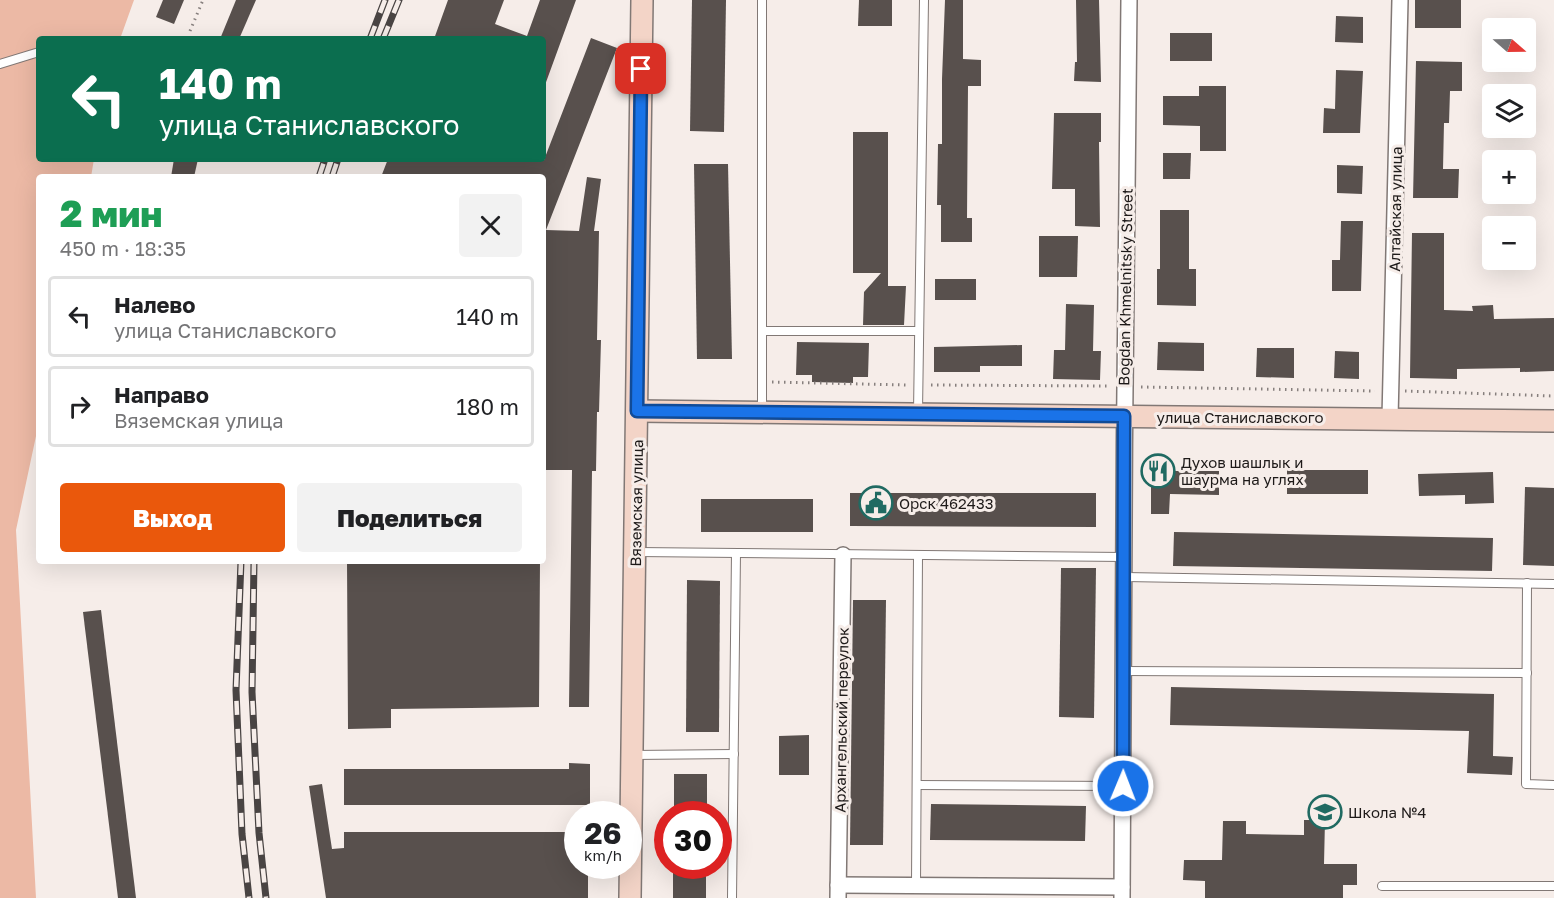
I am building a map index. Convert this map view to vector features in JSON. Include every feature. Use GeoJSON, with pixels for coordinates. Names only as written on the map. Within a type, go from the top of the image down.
{"type":"FeatureCollection","features":[{"type":"Feature","properties":{"kind":"main road","name":"Вяземская улица"},"geometry":{"type":"LineString","coordinates":[[630,898],[642,0]]}},
{"type":"Feature","properties":{"kind":"main road","name":"улица Станиславского"},"geometry":{"type":"LineString","coordinates":[[637,411],[1554,421]]}},
{"type":"Feature","properties":{"kind":"street","name":"Bogdan Khmelnitsky Street"},"geometry":{"type":"LineString","coordinates":[[1122,892],[1124,386],[1129,0]]}},
{"type":"Feature","properties":{"kind":"street","name":"Алтайская улица"},"geometry":{"type":"LineString","coordinates":[[1390,418],[1400,0]]}},
{"type":"Feature","properties":{"kind":"street","name":"Архангельский переулок"},"geometry":{"type":"LineString","coordinates":[[838,891],[843,555]]}},
{"type":"Feature","properties":{"kind":"street"},"geometry":{"type":"LineString","coordinates":[[838,891],[916,885],[1122,892]]}},
{"type":"Feature","properties":{"kind":"lane"},"geometry":{"type":"LineString","coordinates":[[762,0],[762,412]]}},
{"type":"Feature","properties":{"kind":"lane"},"geometry":{"type":"LineString","coordinates":[[918,414],[924,0]]}},
{"type":"Feature","properties":{"kind":"lane"},"geometry":{"type":"LineString","coordinates":[[0,64],[36,53]]}},
{"type":"Feature","properties":{"kind":"lane"},"geometry":{"type":"LineString","coordinates":[[762,331],[919,331]]}},
{"type":"Feature","properties":{"kind":"lane"},"geometry":{"type":"LineString","coordinates":[[635,552],[1125,557]]}},
{"type":"Feature","properties":{"kind":"lane"},"geometry":{"type":"LineString","coordinates":[[732,898],[736,553]]}},
{"type":"Feature","properties":{"kind":"lane"},"geometry":{"type":"LineString","coordinates":[[916,885],[918,555]]}},
{"type":"Feature","properties":{"kind":"lane"},"geometry":{"type":"LineString","coordinates":[[1125,577],[1554,584]]}},
{"type":"Feature","properties":{"kind":"lane"},"geometry":{"type":"LineString","coordinates":[[1527,583],[1526,784],[1554,785]]}},
{"type":"Feature","properties":{"kind":"lane"},"geometry":{"type":"LineString","coordinates":[[1124,671],[1527,673]]}},
{"type":"Feature","properties":{"kind":"lane"},"geometry":{"type":"LineString","coordinates":[[632,755],[734,754]]}},
{"type":"Feature","properties":{"kind":"lane"},"geometry":{"type":"LineString","coordinates":[[917,785],[1123,786]]}},
{"type":"Feature","properties":{"kind":"lane"},"geometry":{"type":"LineString","coordinates":[[1382,886],[1554,886]]}},
{"type":"Feature","properties":{"kind":"path"},"geometry":{"type":"LineString","coordinates":[[190,31],[203,0]]}},
{"type":"Feature","properties":{"kind":"path"},"geometry":{"type":"LineString","coordinates":[[762,382],[1124,386],[1554,396]]}},
{"type":"Feature","properties":{"kind":"shaded area"},"geometry":{"type":"Polygon","coordinates":[[[0,0],[134,0],[121,36],[36,36],[36,162],[94,162],[92,174],[36,174],[36,436],[16,530],[36,898],[0,898],[0,0]]]}},
{"type":"Feature","properties":{"kind":"building"},"geometry":{"type":"Polygon","coordinates":[[[163,0],[184,0],[174,24],[156,17],[163,0]]]}},
{"type":"Feature","properties":{"kind":"building"},"geometry":{"type":"Polygon","coordinates":[[[236,0],[256,0],[240,36],[221,36],[236,0]]]}},
{"type":"Feature","properties":{"kind":"building"},"geometry":{"type":"Polygon","coordinates":[[[448,0],[504,0],[495,24],[527,36],[435,36],[448,0]]]}},
{"type":"Feature","properties":{"kind":"building"},"geometry":{"type":"Polygon","coordinates":[[[540,0],[576,0],[546,82],[546,36],[527,36],[540,0]]]}},
{"type":"Feature","properties":{"kind":"building"},"geometry":{"type":"Polygon","coordinates":[[[692,0],[726,0],[724,132],[690,131],[692,0]]]}},
{"type":"Feature","properties":{"kind":"building"},"geometry":{"type":"Polygon","coordinates":[[[859,0],[892,0],[892,26],[858,26],[859,0]]]}},
{"type":"Feature","properties":{"kind":"building"},"geometry":{"type":"Polygon","coordinates":[[[945,0],[963,0],[963,59],[981,60],[981,86],[968,86],[967,218],[972,218],[972,242],[941,242],[941,205],[937,205],[938,144],[942,144],[945,0]]]}},
{"type":"Feature","properties":{"kind":"building"},"geometry":{"type":"Polygon","coordinates":[[[1076,0],[1099,0],[1101,82],[1074,81],[1075,62],[1077,62],[1076,0]]]}},
{"type":"Feature","properties":{"kind":"building"},"geometry":{"type":"Polygon","coordinates":[[[1415,0],[1461,0],[1461,28],[1415,28],[1415,0]]]}},
{"type":"Feature","properties":{"kind":"building"},"geometry":{"type":"Polygon","coordinates":[[[1336,16],[1363,17],[1363,43],[1335,42],[1336,16]]]}},
{"type":"Feature","properties":{"kind":"building"},"geometry":{"type":"Polygon","coordinates":[[[1170,33],[1212,33],[1212,61],[1170,61],[1170,33]]]}},
{"type":"Feature","properties":{"kind":"building"},"geometry":{"type":"Polygon","coordinates":[[[591,38],[617,48],[546,230],[546,174],[382,174],[387,162],[546,162],[546,155],[591,38]]]}},
{"type":"Feature","properties":{"kind":"building"},"geometry":{"type":"Polygon","coordinates":[[[1416,61],[1462,62],[1462,91],[1450,91],[1449,123],[1444,123],[1443,169],[1459,169],[1458,198],[1413,198],[1416,61]]]}},
{"type":"Feature","properties":{"kind":"building"},"geometry":{"type":"Polygon","coordinates":[[[1336,70],[1363,71],[1360,133],[1323,133],[1324,108],[1335,109],[1336,70]]]}},
{"type":"Feature","properties":{"kind":"building"},"geometry":{"type":"Polygon","coordinates":[[[1199,86],[1226,86],[1226,151],[1200,151],[1200,126],[1163,125],[1163,96],[1199,96],[1199,86]]]}},
{"type":"Feature","properties":{"kind":"building"},"geometry":{"type":"Polygon","coordinates":[[[1054,113],[1101,113],[1100,227],[1075,226],[1075,189],[1052,189],[1054,113]]]}},
{"type":"Feature","properties":{"kind":"building"},"geometry":{"type":"Polygon","coordinates":[[[853,132],[888,132],[888,286],[906,286],[904,325],[863,325],[864,292],[881,273],[853,273],[853,132]]]}},
{"type":"Feature","properties":{"kind":"building"},"geometry":{"type":"Polygon","coordinates":[[[1163,153],[1191,153],[1190,179],[1163,179],[1163,153]]]}},
{"type":"Feature","properties":{"kind":"building"},"geometry":{"type":"Polygon","coordinates":[[[174,162],[197,162],[195,174],[172,174],[174,162]]]}},
{"type":"Feature","properties":{"kind":"building"},"geometry":{"type":"Polygon","coordinates":[[[694,164],[728,164],[732,359],[697,359],[694,164]]]}},
{"type":"Feature","properties":{"kind":"building"},"geometry":{"type":"Polygon","coordinates":[[[1337,165],[1363,166],[1362,194],[1337,193],[1337,165]]]}},
{"type":"Feature","properties":{"kind":"building"},"geometry":{"type":"Polygon","coordinates":[[[587,177],[601,179],[594,231],[599,231],[597,340],[601,340],[596,471],[592,471],[589,707],[569,707],[572,470],[546,470],[546,230],[579,231],[587,177]]]}},
{"type":"Feature","properties":{"kind":"building"},"geometry":{"type":"Polygon","coordinates":[[[1160,210],[1189,210],[1189,269],[1196,269],[1196,306],[1157,305],[1157,269],[1160,269],[1160,210]]]}},
{"type":"Feature","properties":{"kind":"building"},"geometry":{"type":"Polygon","coordinates":[[[1341,221],[1363,221],[1361,291],[1332,291],[1332,260],[1340,260],[1341,221]]]}},
{"type":"Feature","properties":{"kind":"building"},"geometry":{"type":"Polygon","coordinates":[[[1412,233],[1444,233],[1444,310],[1473,311],[1472,306],[1493,305],[1494,319],[1554,318],[1554,371],[1520,372],[1520,368],[1457,369],[1457,379],[1410,378],[1412,233]]]}},
{"type":"Feature","properties":{"kind":"building"},"geometry":{"type":"Polygon","coordinates":[[[1039,236],[1078,236],[1077,277],[1039,277],[1039,236]]]}},
{"type":"Feature","properties":{"kind":"building"},"geometry":{"type":"Polygon","coordinates":[[[935,279],[976,279],[976,300],[935,300],[935,279]]]}},
{"type":"Feature","properties":{"kind":"building"},"geometry":{"type":"Polygon","coordinates":[[[1066,304],[1094,305],[1093,351],[1101,351],[1100,380],[1053,379],[1054,350],[1065,350],[1066,304]]]}},
{"type":"Feature","properties":{"kind":"building"},"geometry":{"type":"Polygon","coordinates":[[[797,342],[869,343],[868,377],[853,377],[853,383],[812,382],[812,375],[796,375],[797,342]]]}},
{"type":"Feature","properties":{"kind":"building"},"geometry":{"type":"Polygon","coordinates":[[[1158,342],[1204,343],[1204,371],[1157,370],[1158,342]]]}},
{"type":"Feature","properties":{"kind":"building"},"geometry":{"type":"Polygon","coordinates":[[[1022,345],[1022,366],[980,366],[980,372],[934,372],[934,347],[1022,345]]]}},
{"type":"Feature","properties":{"kind":"building"},"geometry":{"type":"Polygon","coordinates":[[[1257,348],[1294,348],[1294,378],[1256,377],[1257,348]]]}},
{"type":"Feature","properties":{"kind":"building"},"geometry":{"type":"Polygon","coordinates":[[[1335,351],[1359,352],[1359,379],[1334,378],[1335,351]]]}},
{"type":"Feature","properties":{"kind":"building"},"geometry":{"type":"Polygon","coordinates":[[[1287,470],[1368,470],[1368,494],[1287,494],[1287,470]]]}},
{"type":"Feature","properties":{"kind":"building"},"geometry":{"type":"Polygon","coordinates":[[[1151,471],[1219,471],[1219,495],[1170,494],[1169,514],[1151,514],[1151,471]]]}},
{"type":"Feature","properties":{"kind":"building"},"geometry":{"type":"Polygon","coordinates":[[[1493,472],[1494,503],[1465,504],[1465,495],[1419,496],[1418,474],[1493,472]]]}},
{"type":"Feature","properties":{"kind":"building"},"geometry":{"type":"Polygon","coordinates":[[[1525,487],[1554,488],[1554,566],[1523,565],[1525,487]]]}},
{"type":"Feature","properties":{"kind":"building"},"geometry":{"type":"Polygon","coordinates":[[[850,493],[1096,493],[1096,527],[850,526],[850,493]]]}},
{"type":"Feature","properties":{"kind":"building"},"geometry":{"type":"Polygon","coordinates":[[[701,499],[813,499],[813,532],[701,532],[701,499]]]}},
{"type":"Feature","properties":{"kind":"building"},"geometry":{"type":"Polygon","coordinates":[[[1174,532],[1493,538],[1492,571],[1173,566],[1174,532]]]}},
{"type":"Feature","properties":{"kind":"building"},"geometry":{"type":"Polygon","coordinates":[[[347,564],[540,564],[539,707],[391,709],[391,728],[348,729],[347,564]]]}},
{"type":"Feature","properties":{"kind":"building"},"geometry":{"type":"Polygon","coordinates":[[[1061,568],[1096,568],[1094,718],[1059,717],[1061,568]]]}},
{"type":"Feature","properties":{"kind":"building"},"geometry":{"type":"Polygon","coordinates":[[[687,580],[720,581],[719,732],[686,732],[687,580]]]}},
{"type":"Feature","properties":{"kind":"building"},"geometry":{"type":"Polygon","coordinates":[[[853,600],[886,600],[883,845],[850,845],[853,600]]]}},
{"type":"Feature","properties":{"kind":"building"},"geometry":{"type":"Polygon","coordinates":[[[101,610],[136,898],[118,898],[83,612],[101,610]]]}},
{"type":"Feature","properties":{"kind":"building"},"geometry":{"type":"Polygon","coordinates":[[[1171,687],[1494,694],[1493,756],[1513,757],[1512,775],[1467,773],[1469,731],[1170,725],[1171,687]]]}},
{"type":"Feature","properties":{"kind":"building"},"geometry":{"type":"Polygon","coordinates":[[[809,735],[809,775],[779,775],[779,736],[809,735]]]}},
{"type":"Feature","properties":{"kind":"building"},"geometry":{"type":"Polygon","coordinates":[[[569,763],[590,764],[590,801],[564,801],[564,805],[344,805],[344,769],[569,769],[569,763]]]}},
{"type":"Feature","properties":{"kind":"building"},"geometry":{"type":"Polygon","coordinates":[[[674,774],[707,774],[707,801],[674,801],[674,774]]]}},
{"type":"Feature","properties":{"kind":"building"},"geometry":{"type":"Polygon","coordinates":[[[322,784],[332,849],[344,848],[344,832],[564,832],[564,879],[588,879],[588,898],[326,898],[309,786],[322,784]]]}},
{"type":"Feature","properties":{"kind":"building"},"geometry":{"type":"Polygon","coordinates":[[[931,804],[1086,806],[1085,841],[930,840],[931,804]]]}},
{"type":"Feature","properties":{"kind":"building"},"geometry":{"type":"Polygon","coordinates":[[[1304,820],[1325,820],[1324,864],[1357,864],[1357,885],[1343,885],[1343,898],[1205,898],[1205,881],[1183,880],[1184,860],[1222,860],[1223,821],[1246,821],[1246,834],[1304,835],[1304,820]]]}},
{"type":"Feature","properties":{"kind":"building"},"geometry":{"type":"Polygon","coordinates":[[[673,879],[706,879],[706,898],[673,898],[673,879]]]}},
{"type":"Feature","properties":{"kind":"railway"},"geometry":{"type":"LineString","coordinates":[[371,36],[385,0]]}},
{"type":"Feature","properties":{"kind":"railway"},"geometry":{"type":"LineString","coordinates":[[384,36],[399,0]]}},
{"type":"Feature","properties":{"kind":"railway"},"geometry":{"type":"LineString","coordinates":[[320,174],[324,162]]}},
{"type":"Feature","properties":{"kind":"railway"},"geometry":{"type":"LineString","coordinates":[[333,174],[337,162]]}},
{"type":"Feature","properties":{"kind":"railway"},"geometry":{"type":"LineString","coordinates":[[241,564],[236,690],[242,834],[249,898]]}},
{"type":"Feature","properties":{"kind":"railway"},"geometry":{"type":"LineString","coordinates":[[254,564],[252,692],[259,833],[266,898]]}},
{"type":"Feature","properties":{"kind":"place","name":"Духов шашлык и шаурма на углях"},"geometry":{"type":"Point","coordinates":[1158,471]}},
{"type":"Feature","properties":{"kind":"place","name":"Орск 462433"},"geometry":{"type":"Point","coordinates":[876,503]}},
{"type":"Feature","properties":{"kind":"place","name":"Школа №4"},"geometry":{"type":"Point","coordinates":[1325,812]}},
{"type":"Feature","properties":{"kind":"route"},"geometry":{"type":"LineString","coordinates":[[641,69],[637,411],[1124,416],[1123,786]]}}]}
